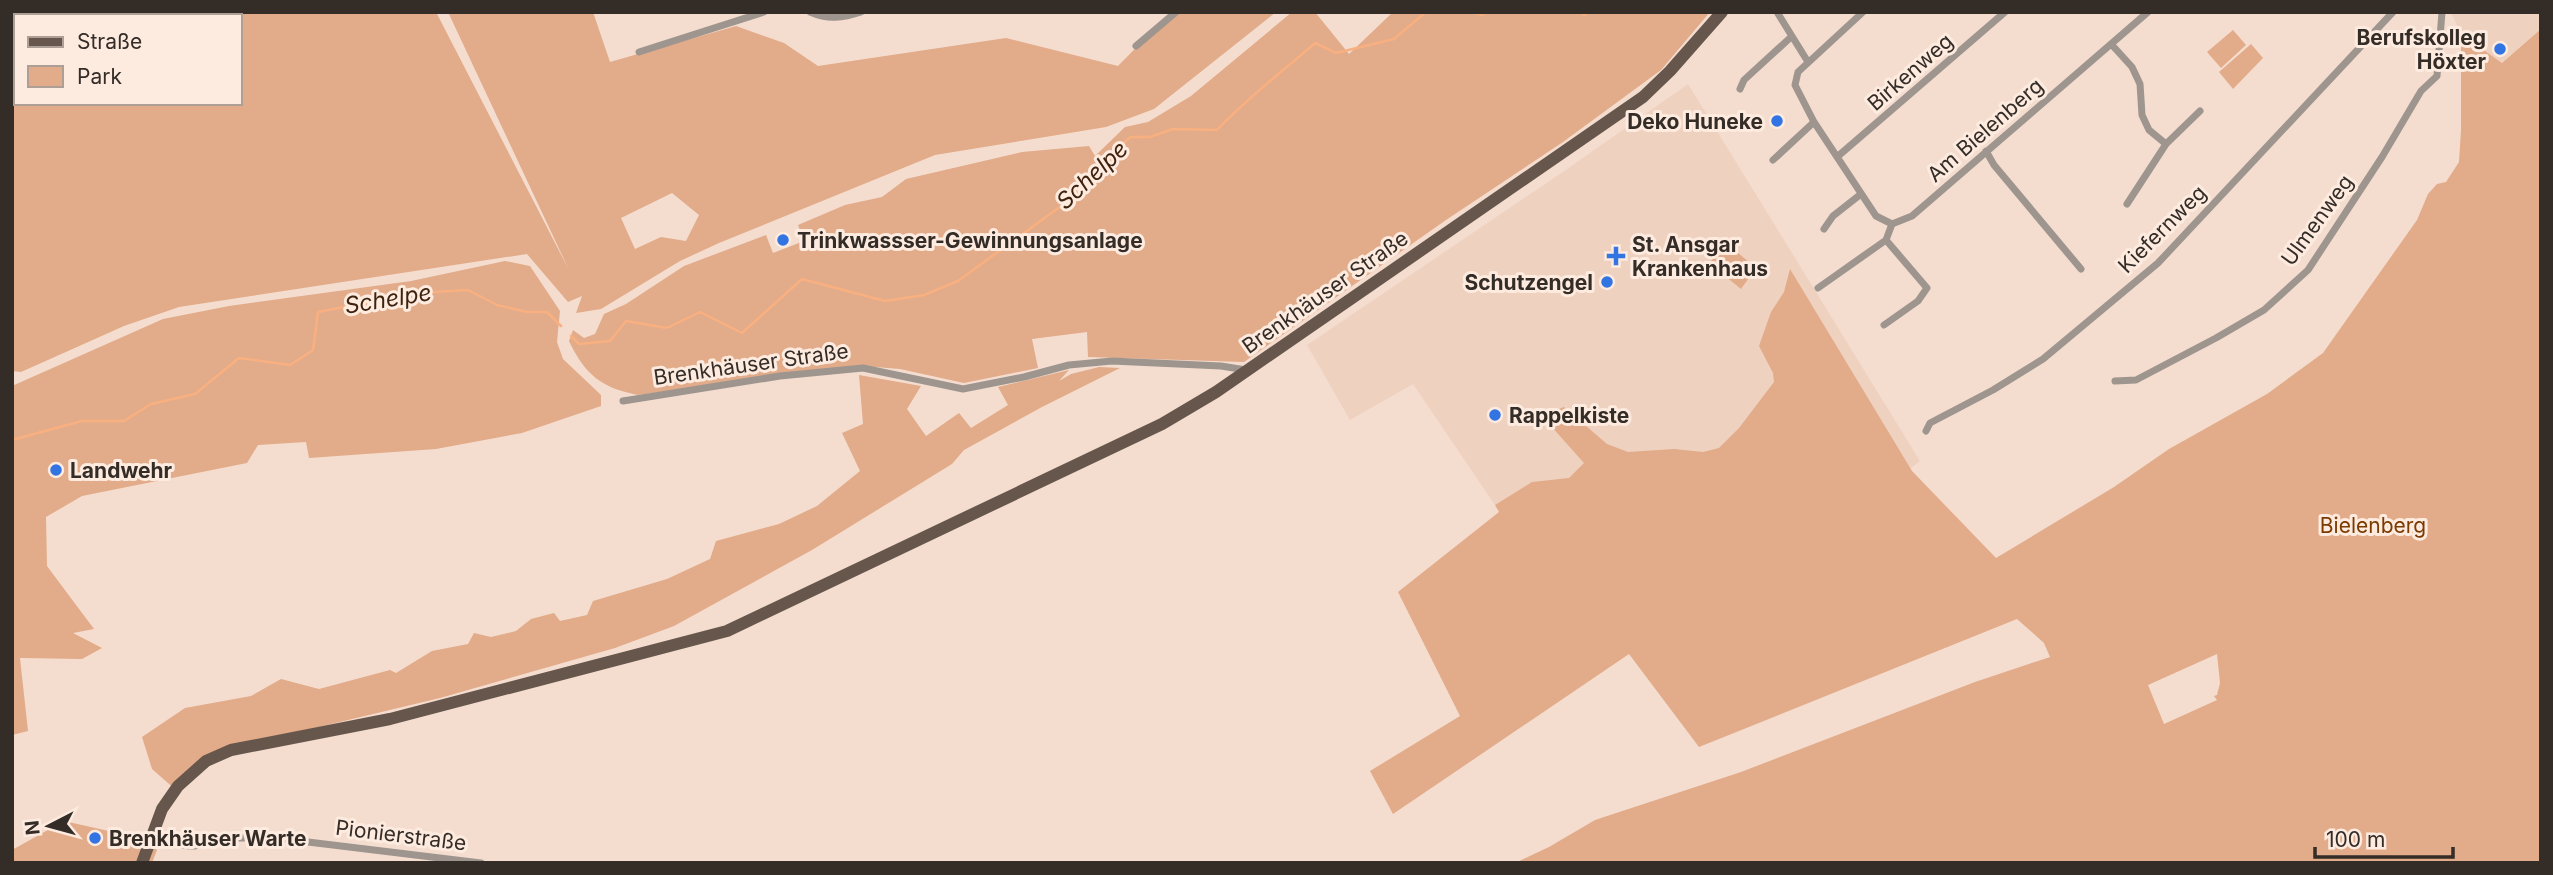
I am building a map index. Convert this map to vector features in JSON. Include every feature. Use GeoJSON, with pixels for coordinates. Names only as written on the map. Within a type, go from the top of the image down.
{"type":"FeatureCollection","features":[{"type":"Feature","properties":{"kind":"main road","name":"Brenkhäuser Straße"},"geometry":{"type":"LineString","coordinates":[[1246,370],[1643,97],[1671,71],[1722,12]]}},
{"type":"Feature","properties":{"kind":"main road"},"geometry":{"type":"LineString","coordinates":[[142,863],[162,809],[178,786],[206,761],[231,750],[423,711],[727,632],[1162,425],[1246,370]]}},
{"type":"Feature","properties":{"kind":"street"},"geometry":{"type":"LineString","coordinates":[[639,52],[764,12]]}},
{"type":"Feature","properties":{"kind":"street"},"geometry":{"type":"LineString","coordinates":[[810,12],[825,18],[847,17],[862,12]]}},
{"type":"Feature","properties":{"kind":"street"},"geometry":{"type":"LineString","coordinates":[[1136,46],[1176,12]]}},
{"type":"Feature","properties":{"kind":"street"},"geometry":{"type":"LineString","coordinates":[[1777,12],[1808,62]]}},
{"type":"Feature","properties":{"kind":"street"},"geometry":{"type":"LineString","coordinates":[[1818,288],[1886,240],[1892,224],[1877,216],[1861,194],[1814,122],[1795,85],[1798,72],[1863,12]]}},
{"type":"Feature","properties":{"kind":"street","name":"Birkenweg"},"geometry":{"type":"LineString","coordinates":[[1837,157],[2005,12]]}},
{"type":"Feature","properties":{"kind":"street","name":"Am Bielenberg"},"geometry":{"type":"LineString","coordinates":[[1892,224],[1912,216],[2148,12]]}},
{"type":"Feature","properties":{"kind":"street","name":"Kiefernweg"},"geometry":{"type":"LineString","coordinates":[[1926,431],[1930,423],[1993,390],[2043,359],[2158,263],[2393,12]]}},
{"type":"Feature","properties":{"kind":"street","name":"Ulmenweg"},"geometry":{"type":"LineString","coordinates":[[2115,382],[2136,380],[2233,328],[2264,310],[2308,270],[2382,158],[2421,91],[2437,76],[2442,12]]}},
{"type":"Feature","properties":{"kind":"street"},"geometry":{"type":"LineString","coordinates":[[1740,89],[1744,80],[1791,37]]}},
{"type":"Feature","properties":{"kind":"street"},"geometry":{"type":"LineString","coordinates":[[2112,45],[2132,67],[2140,83],[2142,115],[2149,130],[2166,144]]}},
{"type":"Feature","properties":{"kind":"street"},"geometry":{"type":"LineString","coordinates":[[2127,204],[2166,144],[2200,111]]}},
{"type":"Feature","properties":{"kind":"street"},"geometry":{"type":"LineString","coordinates":[[1773,160],[1814,122]]}},
{"type":"Feature","properties":{"kind":"street"},"geometry":{"type":"LineString","coordinates":[[1986,151],[1994,165],[2081,268]]}},
{"type":"Feature","properties":{"kind":"street"},"geometry":{"type":"LineString","coordinates":[[1824,229],[1833,216],[1861,194]]}},
{"type":"Feature","properties":{"kind":"street"},"geometry":{"type":"LineString","coordinates":[[1884,325],[1918,301],[1927,288],[1886,240]]}},
{"type":"Feature","properties":{"kind":"street","name":"Brenkhäuser Straße"},"geometry":{"type":"LineString","coordinates":[[623,401],[780,376],[863,368],[964,389],[1069,365],[1112,361],[1221,366],[1246,370]]}},
{"type":"Feature","properties":{"kind":"street","name":"Pionierstraße"},"geometry":{"type":"LineString","coordinates":[[150,838],[174,845],[194,846],[239,838],[275,838],[481,863]]}},
{"type":"Feature","properties":{"kind":"shaded area","name":"Berufskolleg Höxter"},"geometry":{"type":"Polygon","coordinates":[[[2451,12],[2541,12],[2541,29],[2502,63],[2461,34],[2451,12]]]}},
{"type":"Feature","properties":{"kind":"shaded area","name":"St. Ansgar Krankenhaus"},"geometry":{"type":"Polygon","coordinates":[[[1688,84],[1920,461],[1850,516],[1499,511],[1413,384],[1350,420],[1307,345],[1688,84]]]}},
{"type":"Feature","properties":{"kind":"green space"},"geometry":{"type":"Polygon","coordinates":[[[12,12],[436,12],[569,270],[448,12],[593,12],[610,62],[736,26],[784,43],[818,66],[1006,38],[1118,66],[1171,12],[1276,12],[1154,109],[1106,127],[935,155],[719,243],[680,261],[601,309],[576,313],[582,296],[568,302],[527,254],[179,307],[124,326],[21,372],[12,371],[12,12]],[[672,193],[621,218],[635,249],[661,237],[686,241],[699,215],[672,193]]]}},
{"type":"Feature","properties":{"kind":"green space"},"geometry":{"type":"Polygon","coordinates":[[[1292,12],[1315,12],[1349,54],[1393,12],[1710,12],[1661,70],[1563,142],[1446,220],[1244,362],[1088,357],[1087,332],[1032,339],[1038,368],[964,383],[900,369],[863,366],[638,395],[614,388],[596,378],[581,363],[569,341],[573,330],[584,338],[595,334],[604,314],[626,304],[684,266],[766,235],[773,253],[804,241],[798,225],[845,205],[882,197],[906,179],[1022,152],[1089,146],[1095,156],[1125,127],[1148,122],[1191,96],[1292,12]]]}},
{"type":"Feature","properties":{"kind":"green space","name":"Bielenberg"},"geometry":{"type":"Polygon","coordinates":[[[2541,29],[2541,863],[1515,863],[1595,820],[1741,772],[1975,682],[2050,657],[2044,643],[2017,619],[1699,747],[1629,654],[1393,814],[1370,771],[1460,716],[1398,592],[1499,512],[1495,505],[1532,482],[1569,478],[1584,463],[1542,416],[1564,407],[1607,444],[1628,452],[1674,449],[1703,452],[1719,448],[1739,428],[1774,382],[1773,373],[1759,346],[1771,312],[1784,292],[1790,269],[1912,471],[1996,558],[2114,487],[2169,449],[2267,394],[2323,353],[2417,220],[2428,194],[2437,184],[2446,182],[2459,162],[2461,34],[2502,63],[2541,29]],[[2217,654],[2148,685],[2164,724],[2217,700],[2214,696],[2217,695],[2220,683],[2217,654]]]}},
{"type":"Feature","properties":{"kind":"green space"},"geometry":{"type":"Polygon","coordinates":[[[2233,30],[2246,45],[2221,68],[2207,52],[2233,30]]]}},
{"type":"Feature","properties":{"kind":"green space"},"geometry":{"type":"Polygon","coordinates":[[[2251,44],[2263,58],[2233,89],[2219,72],[2251,44]]]}},
{"type":"Feature","properties":{"kind":"green space"},"geometry":{"type":"Polygon","coordinates":[[[1731,247],[1756,268],[1741,289],[1709,263],[1721,250],[1725,254],[1731,247]]]}},
{"type":"Feature","properties":{"kind":"green space"},"geometry":{"type":"Polygon","coordinates":[[[505,261],[530,266],[560,311],[557,342],[563,359],[601,395],[601,406],[522,433],[436,449],[309,458],[306,442],[258,445],[247,463],[82,496],[46,517],[47,566],[94,629],[73,633],[102,648],[82,659],[20,658],[28,731],[12,735],[12,386],[163,319],[229,306],[411,281],[505,261]]]}},
{"type":"Feature","properties":{"kind":"green space"},"geometry":{"type":"Polygon","coordinates":[[[1099,367],[1120,368],[964,450],[952,464],[812,550],[674,626],[615,648],[440,698],[252,743],[223,755],[177,791],[152,769],[142,737],[185,708],[251,696],[281,679],[319,689],[390,670],[396,673],[432,651],[468,644],[474,633],[491,637],[516,631],[531,619],[554,613],[560,621],[587,615],[593,601],[667,579],[710,559],[716,541],[779,524],[817,506],[860,471],[842,433],[863,424],[859,375],[921,386],[907,409],[926,436],[959,413],[971,428],[1008,405],[998,387],[1069,370],[1059,381],[1071,374],[1099,367]]]}},
{"type":"Feature","properties":{"kind":"green space"},"geometry":{"type":"Polygon","coordinates":[[[64,821],[140,838],[157,850],[152,863],[12,863],[12,850],[64,821]]]}},
{"type":"Feature","properties":{"kind":"waterway","name":"Schelpe"},"geometry":{"type":"LineString","coordinates":[[571,336],[579,344],[610,341],[626,321],[667,328],[700,312],[742,333],[802,279],[885,301],[924,295],[958,281],[1068,201],[1107,156],[1131,137],[1150,137],[1173,129],[1217,130],[1252,96],[1315,43],[1336,53],[1394,39],[1426,12]]}},
{"type":"Feature","properties":{"kind":"waterway","name":"Schelpe"},"geometry":{"type":"LineString","coordinates":[[1473,12],[1482,15],[1486,12]]}},
{"type":"Feature","properties":{"kind":"waterway","name":"Schelpe"},"geometry":{"type":"LineString","coordinates":[[1581,12],[1584,15],[1588,12]]}},
{"type":"Feature","properties":{"kind":"waterway","name":"Schelpe"},"geometry":{"type":"LineString","coordinates":[[12,440],[82,421],[124,421],[151,404],[195,394],[239,358],[290,365],[313,350],[318,312],[417,293],[468,290],[497,305],[527,312],[547,312],[561,326]]}},
{"type":"Feature","properties":{"kind":"place","name":"Berufskolleg Höxter"},"geometry":{"type":"Point","coordinates":[2500,49]}},
{"type":"Feature","properties":{"kind":"place","name":"Deko Huneke"},"geometry":{"type":"Point","coordinates":[1777,121]}},
{"type":"Feature","properties":{"kind":"place","name":"Trinkwassser-Gewinnungsanlage"},"geometry":{"type":"Point","coordinates":[783,240]}},
{"type":"Feature","properties":{"kind":"place","name":"St. Ansgar Krankenhaus"},"geometry":{"type":"Point","coordinates":[1616,256]}},
{"type":"Feature","properties":{"kind":"place","name":"Schutzengel"},"geometry":{"type":"Point","coordinates":[1607,282]}},
{"type":"Feature","properties":{"kind":"place","name":"Rappelkiste"},"geometry":{"type":"Point","coordinates":[1495,415]}},
{"type":"Feature","properties":{"kind":"place","name":"Landwehr"},"geometry":{"type":"Point","coordinates":[56,470]}},
{"type":"Feature","properties":{"kind":"place","name":"Brenkhäuser Warte"},"geometry":{"type":"Point","coordinates":[95,838]}}]}
